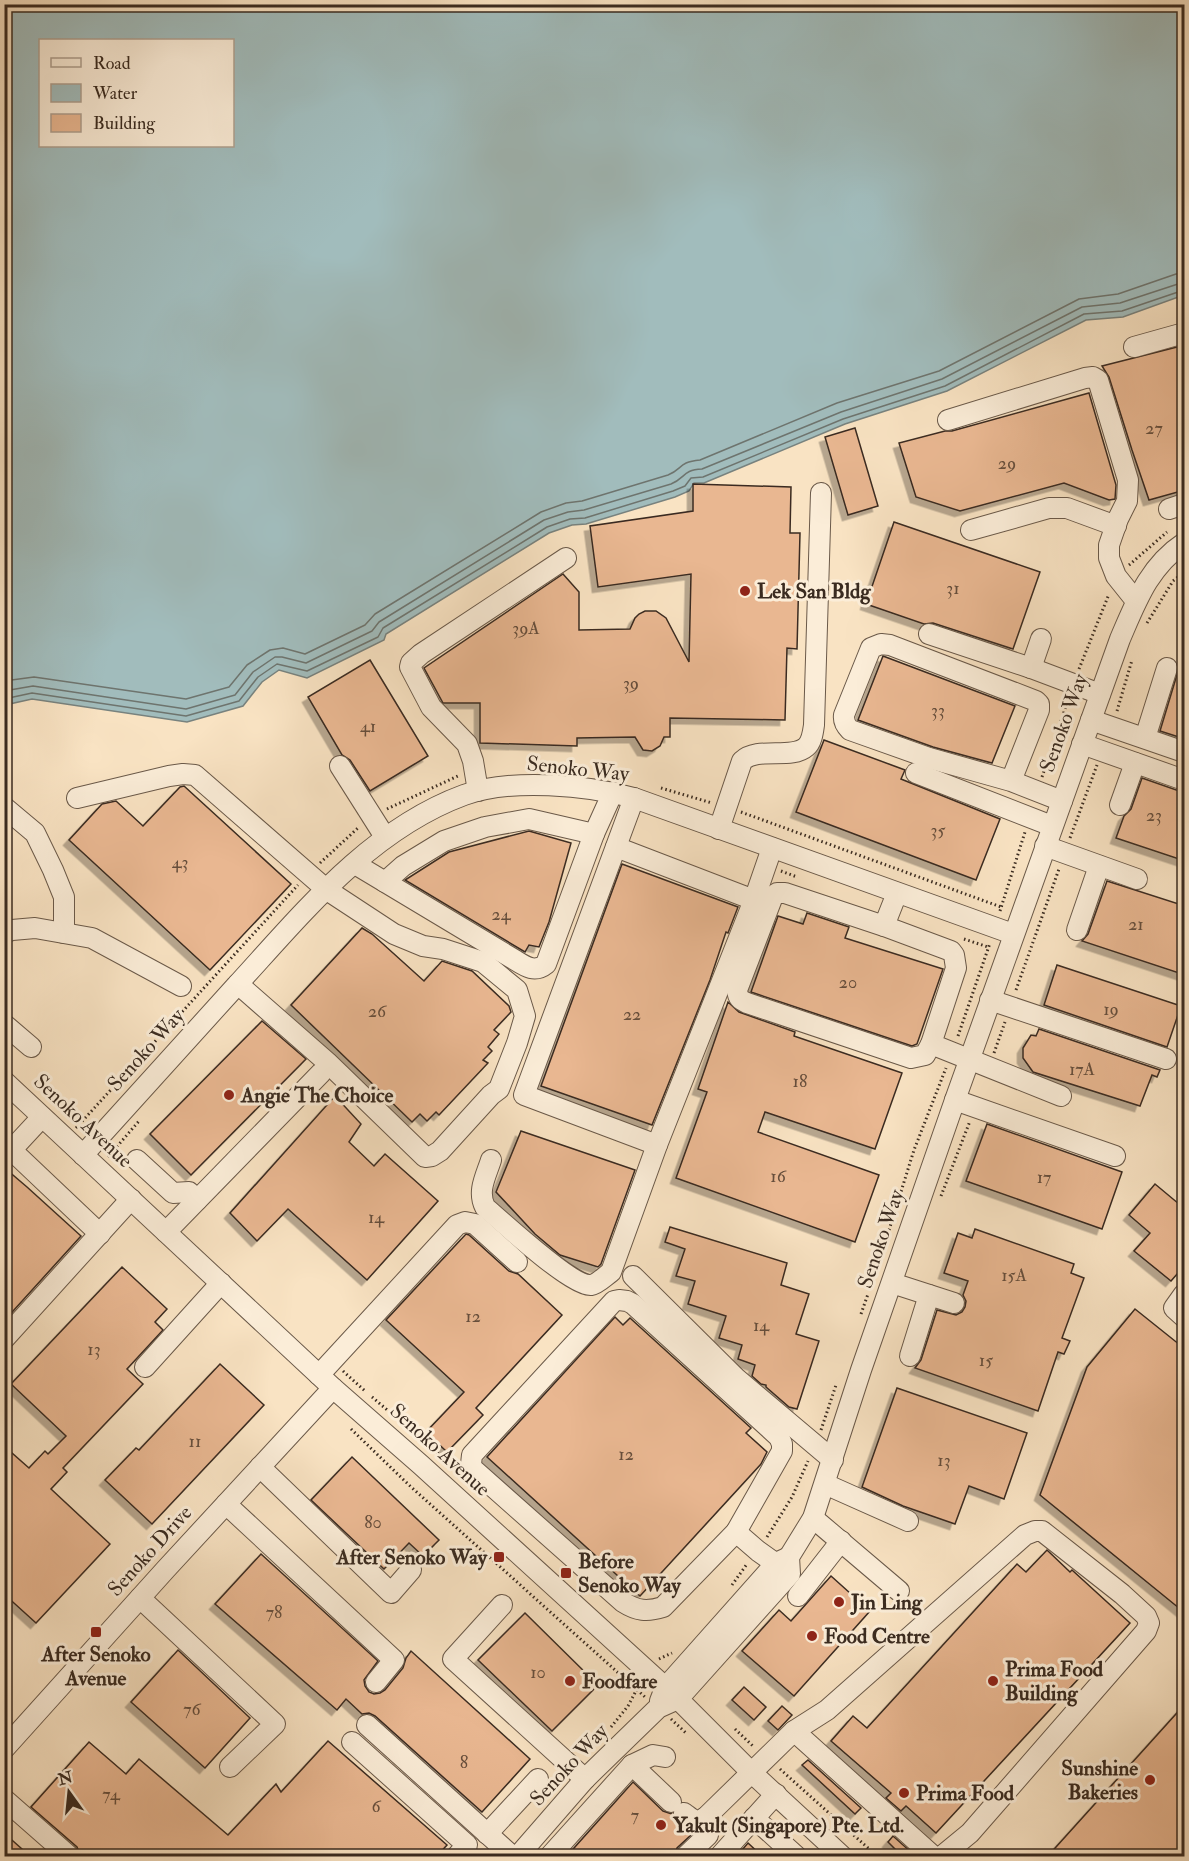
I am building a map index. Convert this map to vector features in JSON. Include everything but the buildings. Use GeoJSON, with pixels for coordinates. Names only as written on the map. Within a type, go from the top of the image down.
{"type":"FeatureCollection","features":[{"type":"Feature","properties":{"kind":"street"},"geometry":{"type":"LineString","coordinates":[[1134,347],[1185,333]]}},
{"type":"Feature","properties":{"kind":"street"},"geometry":{"type":"LineString","coordinates":[[948,420],[1085,378],[1095,378],[1099,383],[1128,480],[1127,501],[1109,545],[1109,558],[1116,576],[1136,601]]}},
{"type":"Feature","properties":{"kind":"street"},"geometry":{"type":"LineString","coordinates":[[719,829],[742,761],[747,756],[798,751],[807,747],[812,736],[821,493]]}},
{"type":"Feature","properties":{"kind":"street"},"geometry":{"type":"LineString","coordinates":[[971,530],[1059,507],[1067,507],[1116,526]]}},
{"type":"Feature","properties":{"kind":"street","name":"Senoko Way"},"geometry":{"type":"LineString","coordinates":[[518,1857],[585,1779],[658,1708],[785,1565],[813,1518],[843,1423],[955,1100],[961,1056],[990,1000],[1004,931],[1045,846],[1136,601],[1142,588],[1174,550],[1179,536]]}},
{"type":"Feature","properties":{"kind":"street"},"geometry":{"type":"LineString","coordinates":[[478,791],[467,744],[431,707],[410,667],[411,663],[421,654],[566,558]]}},
{"type":"Feature","properties":{"kind":"street"},"geometry":{"type":"LineString","coordinates":[[928,634],[1031,668],[1100,694]]}},
{"type":"Feature","properties":{"kind":"street"},"geometry":{"type":"LineString","coordinates":[[1031,668],[1041,639]]}},
{"type":"Feature","properties":{"kind":"street"},"geometry":{"type":"LineString","coordinates":[[1011,781],[1039,710],[1039,704],[1036,701],[890,645],[881,644],[871,648],[844,715],[846,726],[850,730],[929,758],[1011,781],[1062,801]]}},
{"type":"Feature","properties":{"kind":"street"},"geometry":{"type":"LineString","coordinates":[[1144,738],[1167,668]]}},
{"type":"Feature","properties":{"kind":"street"},"geometry":{"type":"LineString","coordinates":[[1090,720],[1185,752]]}},
{"type":"Feature","properties":{"kind":"street"},"geometry":{"type":"LineString","coordinates":[[1082,744],[1185,780]]}},
{"type":"Feature","properties":{"kind":"street"},"geometry":{"type":"LineString","coordinates":[[1120,805],[1134,763]]}},
{"type":"Feature","properties":{"kind":"street"},"geometry":{"type":"LineString","coordinates":[[340,766],[385,837]]}},
{"type":"Feature","properties":{"kind":"street"},"geometry":{"type":"LineString","coordinates":[[916,773],[1052,826]]}},
{"type":"Feature","properties":{"kind":"street"},"geometry":{"type":"LineString","coordinates":[[77,798],[170,776],[195,775],[327,890],[394,934],[423,946],[443,949],[483,962],[517,990],[525,1016],[499,1089],[440,1151],[425,1157],[327,1062],[238,984]]}},
{"type":"Feature","properties":{"kind":"street","name":"Senoko Way"},"geometry":{"type":"LineString","coordinates":[[83,1155],[284,932],[355,864],[385,837],[432,808],[478,791],[534,784],[613,792],[1004,931]]}},
{"type":"Feature","properties":{"kind":"street"},"geometry":{"type":"LineString","coordinates":[[355,864],[530,969],[541,968],[546,964],[553,947],[594,834],[613,792]]}},
{"type":"Feature","properties":{"kind":"street"},"geometry":{"type":"LineString","coordinates":[[634,798],[524,1095],[657,1145]]}},
{"type":"Feature","properties":{"kind":"street"},"geometry":{"type":"LineString","coordinates":[[4,807],[35,833],[53,870],[64,897],[64,933]]}},
{"type":"Feature","properties":{"kind":"street"},"geometry":{"type":"LineString","coordinates":[[385,882],[403,866],[444,841],[485,827],[529,819],[594,834]]}},
{"type":"Feature","properties":{"kind":"street"},"geometry":{"type":"LineString","coordinates":[[1045,846],[1137,879]]}},
{"type":"Feature","properties":{"kind":"street"},"geometry":{"type":"LineString","coordinates":[[616,847],[754,900]]}},
{"type":"Feature","properties":{"kind":"street"},"geometry":{"type":"LineString","coordinates":[[491,1160],[480,1192],[485,1207],[528,1245],[579,1282],[591,1285],[611,1272],[657,1145],[754,900],[772,848]]}},
{"type":"Feature","properties":{"kind":"street"},"geometry":{"type":"LineString","coordinates":[[1077,930],[1100,866]]}},
{"type":"Feature","properties":{"kind":"street"},"geometry":{"type":"LineString","coordinates":[[777,893],[785,893],[884,926],[951,951],[954,955],[956,968],[931,1044],[925,1055],[919,1058],[911,1058],[747,1003],[740,1000],[738,996],[737,990],[757,935],[773,896],[777,893]]}},
{"type":"Feature","properties":{"kind":"street"},"geometry":{"type":"LineString","coordinates":[[884,926],[897,893]]}},
{"type":"Feature","properties":{"kind":"street"},"geometry":{"type":"LineString","coordinates":[[4,933],[35,928],[92,938],[181,986]]}},
{"type":"Feature","properties":{"kind":"street"},"geometry":{"type":"LineString","coordinates":[[990,1000],[1166,1059]]}},
{"type":"Feature","properties":{"kind":"street"},"geometry":{"type":"LineString","coordinates":[[4,1024],[31,1047]]}},
{"type":"Feature","properties":{"kind":"street"},"geometry":{"type":"LineString","coordinates":[[931,1044],[1061,1096]]}},
{"type":"Feature","properties":{"kind":"street"},"geometry":{"type":"LineString","coordinates":[[166,1232],[321,1073]]}},
{"type":"Feature","properties":{"kind":"street","name":"Senoko Avenue"},"geometry":{"type":"LineString","coordinates":[[4,1081],[326,1382],[429,1472],[671,1694],[842,1857]]}},
{"type":"Feature","properties":{"kind":"street"},"geometry":{"type":"LineString","coordinates":[[955,1100],[1115,1156]]}},
{"type":"Feature","properties":{"kind":"street"},"geometry":{"type":"LineString","coordinates":[[42,1117],[7,1151],[100,1234]]}},
{"type":"Feature","properties":{"kind":"street"},"geometry":{"type":"LineString","coordinates":[[137,1160],[173,1193],[189,1192],[197,1200]]}},
{"type":"Feature","properties":{"kind":"street"},"geometry":{"type":"LineString","coordinates":[[4,1339],[131,1199]]}},
{"type":"Feature","properties":{"kind":"street","name":"Senoko Drive"},"geometry":{"type":"LineString","coordinates":[[4,1749],[260,1467],[326,1382],[457,1225],[465,1222],[475,1224],[517,1262]]}},
{"type":"Feature","properties":{"kind":"street"},"geometry":{"type":"LineString","coordinates":[[633,1276],[737,1379],[833,1460]]}},
{"type":"Feature","properties":{"kind":"street"},"geometry":{"type":"LineString","coordinates":[[145,1367],[221,1283]]}},
{"type":"Feature","properties":{"kind":"street"},"geometry":{"type":"LineString","coordinates":[[892,1283],[954,1303]]}},
{"type":"Feature","properties":{"kind":"street"},"geometry":{"type":"LineString","coordinates":[[910,1356],[929,1295]]}},
{"type":"Feature","properties":{"kind":"street"},"geometry":{"type":"LineString","coordinates":[[627,1300],[779,1437],[782,1451],[736,1532],[663,1606],[651,1610],[640,1610],[623,1602],[473,1469],[470,1459],[614,1301],[627,1300]]}},
{"type":"Feature","properties":{"kind":"street"},"geometry":{"type":"LineString","coordinates":[[260,1467],[391,1593],[411,1570]]}},
{"type":"Feature","properties":{"kind":"street"},"geometry":{"type":"LineString","coordinates":[[825,1484],[908,1521]]}},
{"type":"Feature","properties":{"kind":"street"},"geometry":{"type":"LineString","coordinates":[[226,1503],[394,1660],[376,1682]]}},
{"type":"Feature","properties":{"kind":"street"},"geometry":{"type":"LineString","coordinates":[[813,1518],[899,1591]]}},
{"type":"Feature","properties":{"kind":"street"},"geometry":{"type":"LineString","coordinates":[[632,1766],[694,1821],[701,1821],[794,1731],[827,1710],[1025,1535],[1035,1531],[1042,1532],[1122,1594],[1146,1616],[1149,1623],[1146,1631],[970,1833],[942,1857]]}},
{"type":"Feature","properties":{"kind":"street"},"geometry":{"type":"LineString","coordinates":[[736,1532],[758,1551],[785,1565]]}},
{"type":"Feature","properties":{"kind":"street"},"geometry":{"type":"LineString","coordinates":[[798,1596],[841,1541]]}},
{"type":"Feature","properties":{"kind":"street"},"geometry":{"type":"LineString","coordinates":[[140,1598],[274,1724],[230,1767]]}},
{"type":"Feature","properties":{"kind":"street"},"geometry":{"type":"LineString","coordinates":[[502,1605],[453,1659],[585,1779]]}},
{"type":"Feature","properties":{"kind":"street"},"geometry":{"type":"LineString","coordinates":[[366,1725],[512,1857]]}},
{"type":"Feature","properties":{"kind":"street"},"geometry":{"type":"LineString","coordinates":[[794,1731],[933,1857]]}},
{"type":"Feature","properties":{"kind":"street"},"geometry":{"type":"LineString","coordinates":[[352,1742],[467,1845],[457,1857]]}},
{"type":"Feature","properties":{"kind":"street"},"geometry":{"type":"LineString","coordinates":[[550,1857],[632,1766],[653,1755],[665,1757]]}},
{"type":"Feature","properties":{"kind":"street"},"geometry":{"type":"LineString","coordinates":[[487,1834],[538,1779]]}},
{"type":"Feature","properties":{"kind":"street"},"geometry":{"type":"LineString","coordinates":[[720,1857],[776,1794]]}},
{"type":"Feature","properties":{"kind":"street"},"geometry":{"type":"LineString","coordinates":[[8,1808],[69,1857]]}},
{"type":"Feature","properties":{"kind":"street"},"geometry":{"type":"LineString","coordinates":[[686,1857],[708,1834],[712,1811]]}},
{"type":"Feature","properties":{"kind":"street"},"geometry":{"type":"LineString","coordinates":[[754,1818],[796,1857]]}},
{"type":"Feature","properties":{"kind":"path"},"geometry":{"type":"LineString","coordinates":[[1037,791],[1073,684],[1116,576],[1164,534],[1179,536]]}},
{"type":"Feature","properties":{"kind":"path"},"geometry":{"type":"LineString","coordinates":[[75,1129],[308,874],[372,816],[474,768]]}},
{"type":"Feature","properties":{"kind":"path"},"geometry":{"type":"LineString","coordinates":[[652,785],[726,807],[1001,907]]}},
{"type":"Feature","properties":{"kind":"path"},"geometry":{"type":"LineString","coordinates":[[884,1246],[914,1150],[961,1056],[1004,931],[1001,907],[1029,817]]}},
{"type":"Feature","properties":{"kind":"path"},"geometry":{"type":"LineString","coordinates":[[860,1317],[870,1290]]}},
{"type":"Feature","properties":{"kind":"path"},"geometry":{"type":"LineString","coordinates":[[730,1587],[758,1551],[792,1497],[816,1445],[839,1378]]}},
{"type":"Feature","properties":{"kind":"path"},"geometry":{"type":"LineString","coordinates":[[351,1428],[410,1485],[692,1739]]}},
{"type":"Feature","properties":{"kind":"path"},"geometry":{"type":"LineString","coordinates":[[657,1659],[677,1651]]}},
{"type":"Feature","properties":{"kind":"water"},"geometry":{"type":"Polygon","coordinates":[[[4,5],[1184,5],[1184,295],[1123,317],[1086,320],[947,391],[845,424],[704,483],[694,483],[689,491],[675,497],[549,533],[386,634],[384,640],[307,678],[279,670],[262,682],[243,706],[187,722],[32,699],[5,705],[4,5]]]}},
{"type":"Feature","properties":{"kind":"place","name":"Lek San Bldg"},"geometry":{"type":"Point","coordinates":[745,591]}},
{"type":"Feature","properties":{"kind":"place","name":"Angie The Choice"},"geometry":{"type":"Point","coordinates":[229,1095]}},
{"type":"Feature","properties":{"kind":"place","name":"After Senoko Way"},"geometry":{"type":"Point","coordinates":[499,1557]}},
{"type":"Feature","properties":{"kind":"place","name":"Before Senoko Way"},"geometry":{"type":"Point","coordinates":[566,1573]}},
{"type":"Feature","properties":{"kind":"place","name":"Jin Ling"},"geometry":{"type":"Point","coordinates":[839,1602]}},
{"type":"Feature","properties":{"kind":"place","name":"After Senoko Avenue"},"geometry":{"type":"Point","coordinates":[96,1632]}},
{"type":"Feature","properties":{"kind":"place","name":"Food Centre"},"geometry":{"type":"Point","coordinates":[812,1636]}},
{"type":"Feature","properties":{"kind":"place","name":"Foodfare"},"geometry":{"type":"Point","coordinates":[570,1681]}},
{"type":"Feature","properties":{"kind":"place","name":"Prima Food Building"},"geometry":{"type":"Point","coordinates":[993,1681]}},
{"type":"Feature","properties":{"kind":"place","name":"Sunshine Bakeries"},"geometry":{"type":"Point","coordinates":[1150,1780]}},
{"type":"Feature","properties":{"kind":"place","name":"Prima Food"},"geometry":{"type":"Point","coordinates":[904,1793]}},
{"type":"Feature","properties":{"kind":"place","name":"Yakult (Singapore) Pte. Ltd."},"geometry":{"type":"Point","coordinates":[661,1825]}}]}
